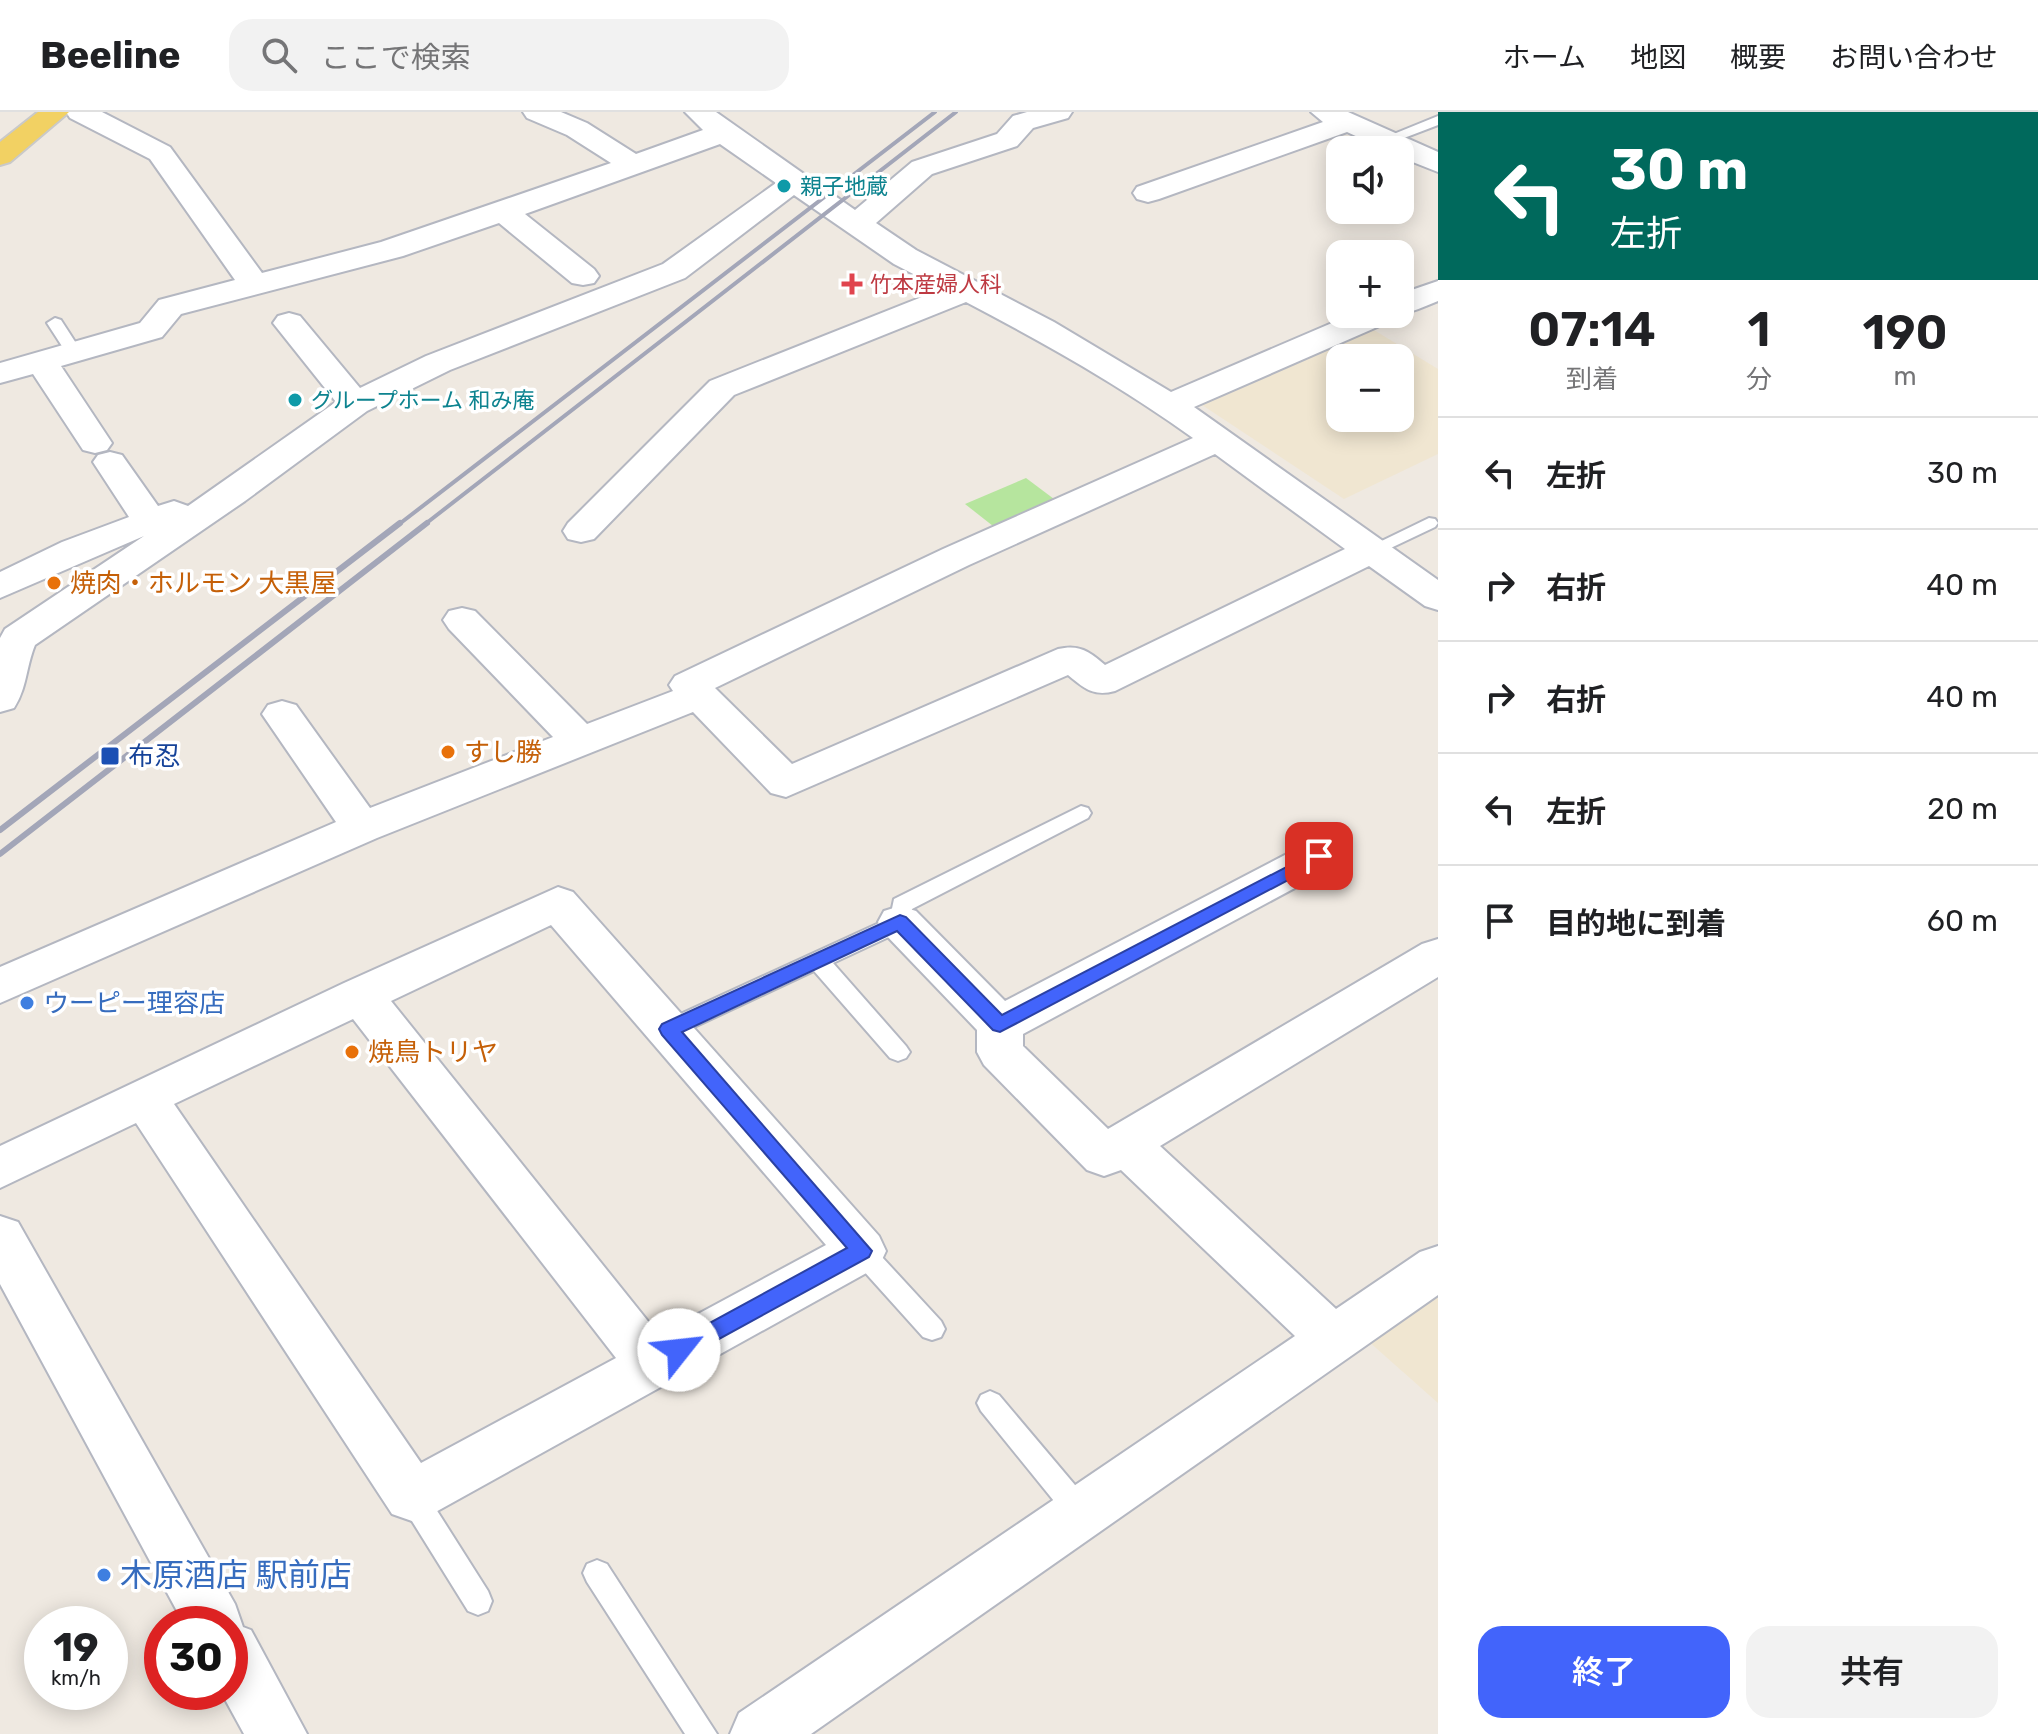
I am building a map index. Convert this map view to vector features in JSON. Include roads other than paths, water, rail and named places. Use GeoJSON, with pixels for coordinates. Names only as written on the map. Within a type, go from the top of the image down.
{"type":"FeatureCollection","features":[{"type":"Feature","properties":{"kind":"main road"},"geometry":{"type":"LineString","coordinates":[[0,156],[55,112]]}},
{"type":"Feature","properties":{"kind":"street"},"geometry":{"type":"LineString","coordinates":[[80,112],[160,153],[254,284]]}},
{"type":"Feature","properties":{"kind":"street"},"geometry":{"type":"LineString","coordinates":[[537,112],[577,129],[633,165]]}},
{"type":"Feature","properties":{"kind":"street"},"geometry":{"type":"LineString","coordinates":[[699,112],[788,187],[858,223],[905,257],[970,289],[1169,405],[1438,598]]}},
{"type":"Feature","properties":{"kind":"street"},"geometry":{"type":"LineString","coordinates":[[858,223],[922,168],[1007,140],[1023,122],[1058,112]]}},
{"type":"Feature","properties":{"kind":"street"},"geometry":{"type":"LineString","coordinates":[[1148,193],[1337,117],[1377,136]]}},
{"type":"Feature","properties":{"kind":"street"},"geometry":{"type":"LineString","coordinates":[[0,373],[151,330],[170,307],[392,249],[723,133]]}},
{"type":"Feature","properties":{"kind":"street"},"geometry":{"type":"LineString","coordinates":[[1414,152],[1438,163]]}},
{"type":"Feature","properties":{"kind":"street"},"geometry":{"type":"LineString","coordinates":[[2,677],[19,638],[232,493],[355,404],[438,363],[674,271],[788,187]]}},
{"type":"Feature","properties":{"kind":"street"},"geometry":{"type":"LineString","coordinates":[[503,212],[583,276]]}},
{"type":"Feature","properties":{"kind":"street"},"geometry":{"type":"LineString","coordinates":[[581,531],[722,388],[970,289]]}},
{"type":"Feature","properties":{"kind":"street"},"geometry":{"type":"LineString","coordinates":[[1414,299],[1438,290]]}},
{"type":"Feature","properties":{"kind":"street"},"geometry":{"type":"LineString","coordinates":[[289,323],[355,404]]}},
{"type":"Feature","properties":{"kind":"street"},"geometry":{"type":"LineString","coordinates":[[1169,405],[1348,328]]}},
{"type":"Feature","properties":{"kind":"street"},"geometry":{"type":"LineString","coordinates":[[42,363],[150,521]]}},
{"type":"Feature","properties":{"kind":"street"},"geometry":{"type":"LineString","coordinates":[[1217,440],[956,557],[689,685],[786,783],[1072,658],[1101,682],[1370,551]]}},
{"type":"Feature","properties":{"kind":"street"},"geometry":{"type":"LineString","coordinates":[[0,586],[75,550],[232,493]]}},
{"type":"Feature","properties":{"kind":"street"},"geometry":{"type":"LineString","coordinates":[[462,620],[581,742]]}},
{"type":"Feature","properties":{"kind":"street"},"geometry":{"type":"LineString","coordinates":[[0,986],[362,828],[699,695]]}},
{"type":"Feature","properties":{"kind":"street"},"geometry":{"type":"LineString","coordinates":[[282,714],[362,828]]}},
{"type":"Feature","properties":{"kind":"street"},"geometry":{"type":"LineString","coordinates":[[1000,1025],[1319,856]]}},
{"type":"Feature","properties":{"kind":"street"},"geometry":{"type":"LineString","coordinates":[[0,1168],[144,1097],[558,903],[861,1251],[412,1496],[144,1097]]}},
{"type":"Feature","properties":{"kind":"street"},"geometry":{"type":"LineString","coordinates":[[900,922],[1000,1025],[1000,1052],[1104,1156],[1438,956]]}},
{"type":"Feature","properties":{"kind":"street"},"geometry":{"type":"LineString","coordinates":[[360,995],[652,1365]]}},
{"type":"Feature","properties":{"kind":"street"},"geometry":{"type":"LineString","coordinates":[[1125,1143],[1333,1339]]}},
{"type":"Feature","properties":{"kind":"street"},"geometry":{"type":"LineString","coordinates":[[0,1237],[14,1297],[204,1606]]}},
{"type":"Feature","properties":{"kind":"street"},"geometry":{"type":"LineString","coordinates":[[760,1734],[1438,1267]]}},
{"type":"Feature","properties":{"kind":"street"},"geometry":{"type":"LineString","coordinates":[[248,1682],[277,1734]]}},
{"type":"Feature","properties":{"kind":"lane"},"geometry":{"type":"LineString","coordinates":[[1396,136],[1438,120]]}},
{"type":"Feature","properties":{"kind":"lane"},"geometry":{"type":"LineString","coordinates":[[55,323],[75,354]]}},
{"type":"Feature","properties":{"kind":"lane"},"geometry":{"type":"LineString","coordinates":[[1370,551],[1429,523]]}},
{"type":"Feature","properties":{"kind":"lane"},"geometry":{"type":"LineString","coordinates":[[669,1029],[900,922],[902,905],[1081,813]]}},
{"type":"Feature","properties":{"kind":"lane"},"geometry":{"type":"LineString","coordinates":[[817,960],[898,1052]]}},
{"type":"Feature","properties":{"kind":"lane"},"geometry":{"type":"LineString","coordinates":[[861,1251],[932,1329]]}},
{"type":"Feature","properties":{"kind":"lane"},"geometry":{"type":"LineString","coordinates":[[990,1403],[1081,1513]]}},
{"type":"Feature","properties":{"kind":"lane"},"geometry":{"type":"LineString","coordinates":[[412,1496],[478,1601]]}},
{"type":"Feature","properties":{"kind":"lane"},"geometry":{"type":"LineString","coordinates":[[597,1573],[702,1734]]}},
{"type":"Feature","properties":{"kind":"railway"},"geometry":{"type":"LineString","coordinates":[[398,525],[935,112]]}},
{"type":"Feature","properties":{"kind":"railway"},"geometry":{"type":"LineString","coordinates":[[424,525],[956,112]]}},
{"type":"Feature","properties":{"kind":"railway"},"geometry":{"type":"LineString","coordinates":[[0,830],[400,523]]}},
{"type":"Feature","properties":{"kind":"railway"},"geometry":{"type":"LineString","coordinates":[[0,854],[427,523]]}},
{"type":"Feature","properties":{"kind":"place","name":"親子地蔵"},"geometry":{"type":"Point","coordinates":[784,186]}},
{"type":"Feature","properties":{"kind":"place","name":"竹本産婦人科"},"geometry":{"type":"Point","coordinates":[852,284]}},
{"type":"Feature","properties":{"kind":"place","name":"グループホーム 和み庵"},"geometry":{"type":"Point","coordinates":[295,400]}},
{"type":"Feature","properties":{"kind":"place","name":"焼肉・ホルモン 大黒屋"},"geometry":{"type":"Point","coordinates":[54,583]}},
{"type":"Feature","properties":{"kind":"place","name":"すし勝"},"geometry":{"type":"Point","coordinates":[448,752]}},
{"type":"Feature","properties":{"kind":"place","name":"布忍"},"geometry":{"type":"Point","coordinates":[110,756]}},
{"type":"Feature","properties":{"kind":"place","name":"ウーピー理容店"},"geometry":{"type":"Point","coordinates":[27,1003]}},
{"type":"Feature","properties":{"kind":"place","name":"焼鳥トリヤ"},"geometry":{"type":"Point","coordinates":[352,1052]}},
{"type":"Feature","properties":{"kind":"place","name":"木原酒店 駅前店"},"geometry":{"type":"Point","coordinates":[104,1575]}}]}
